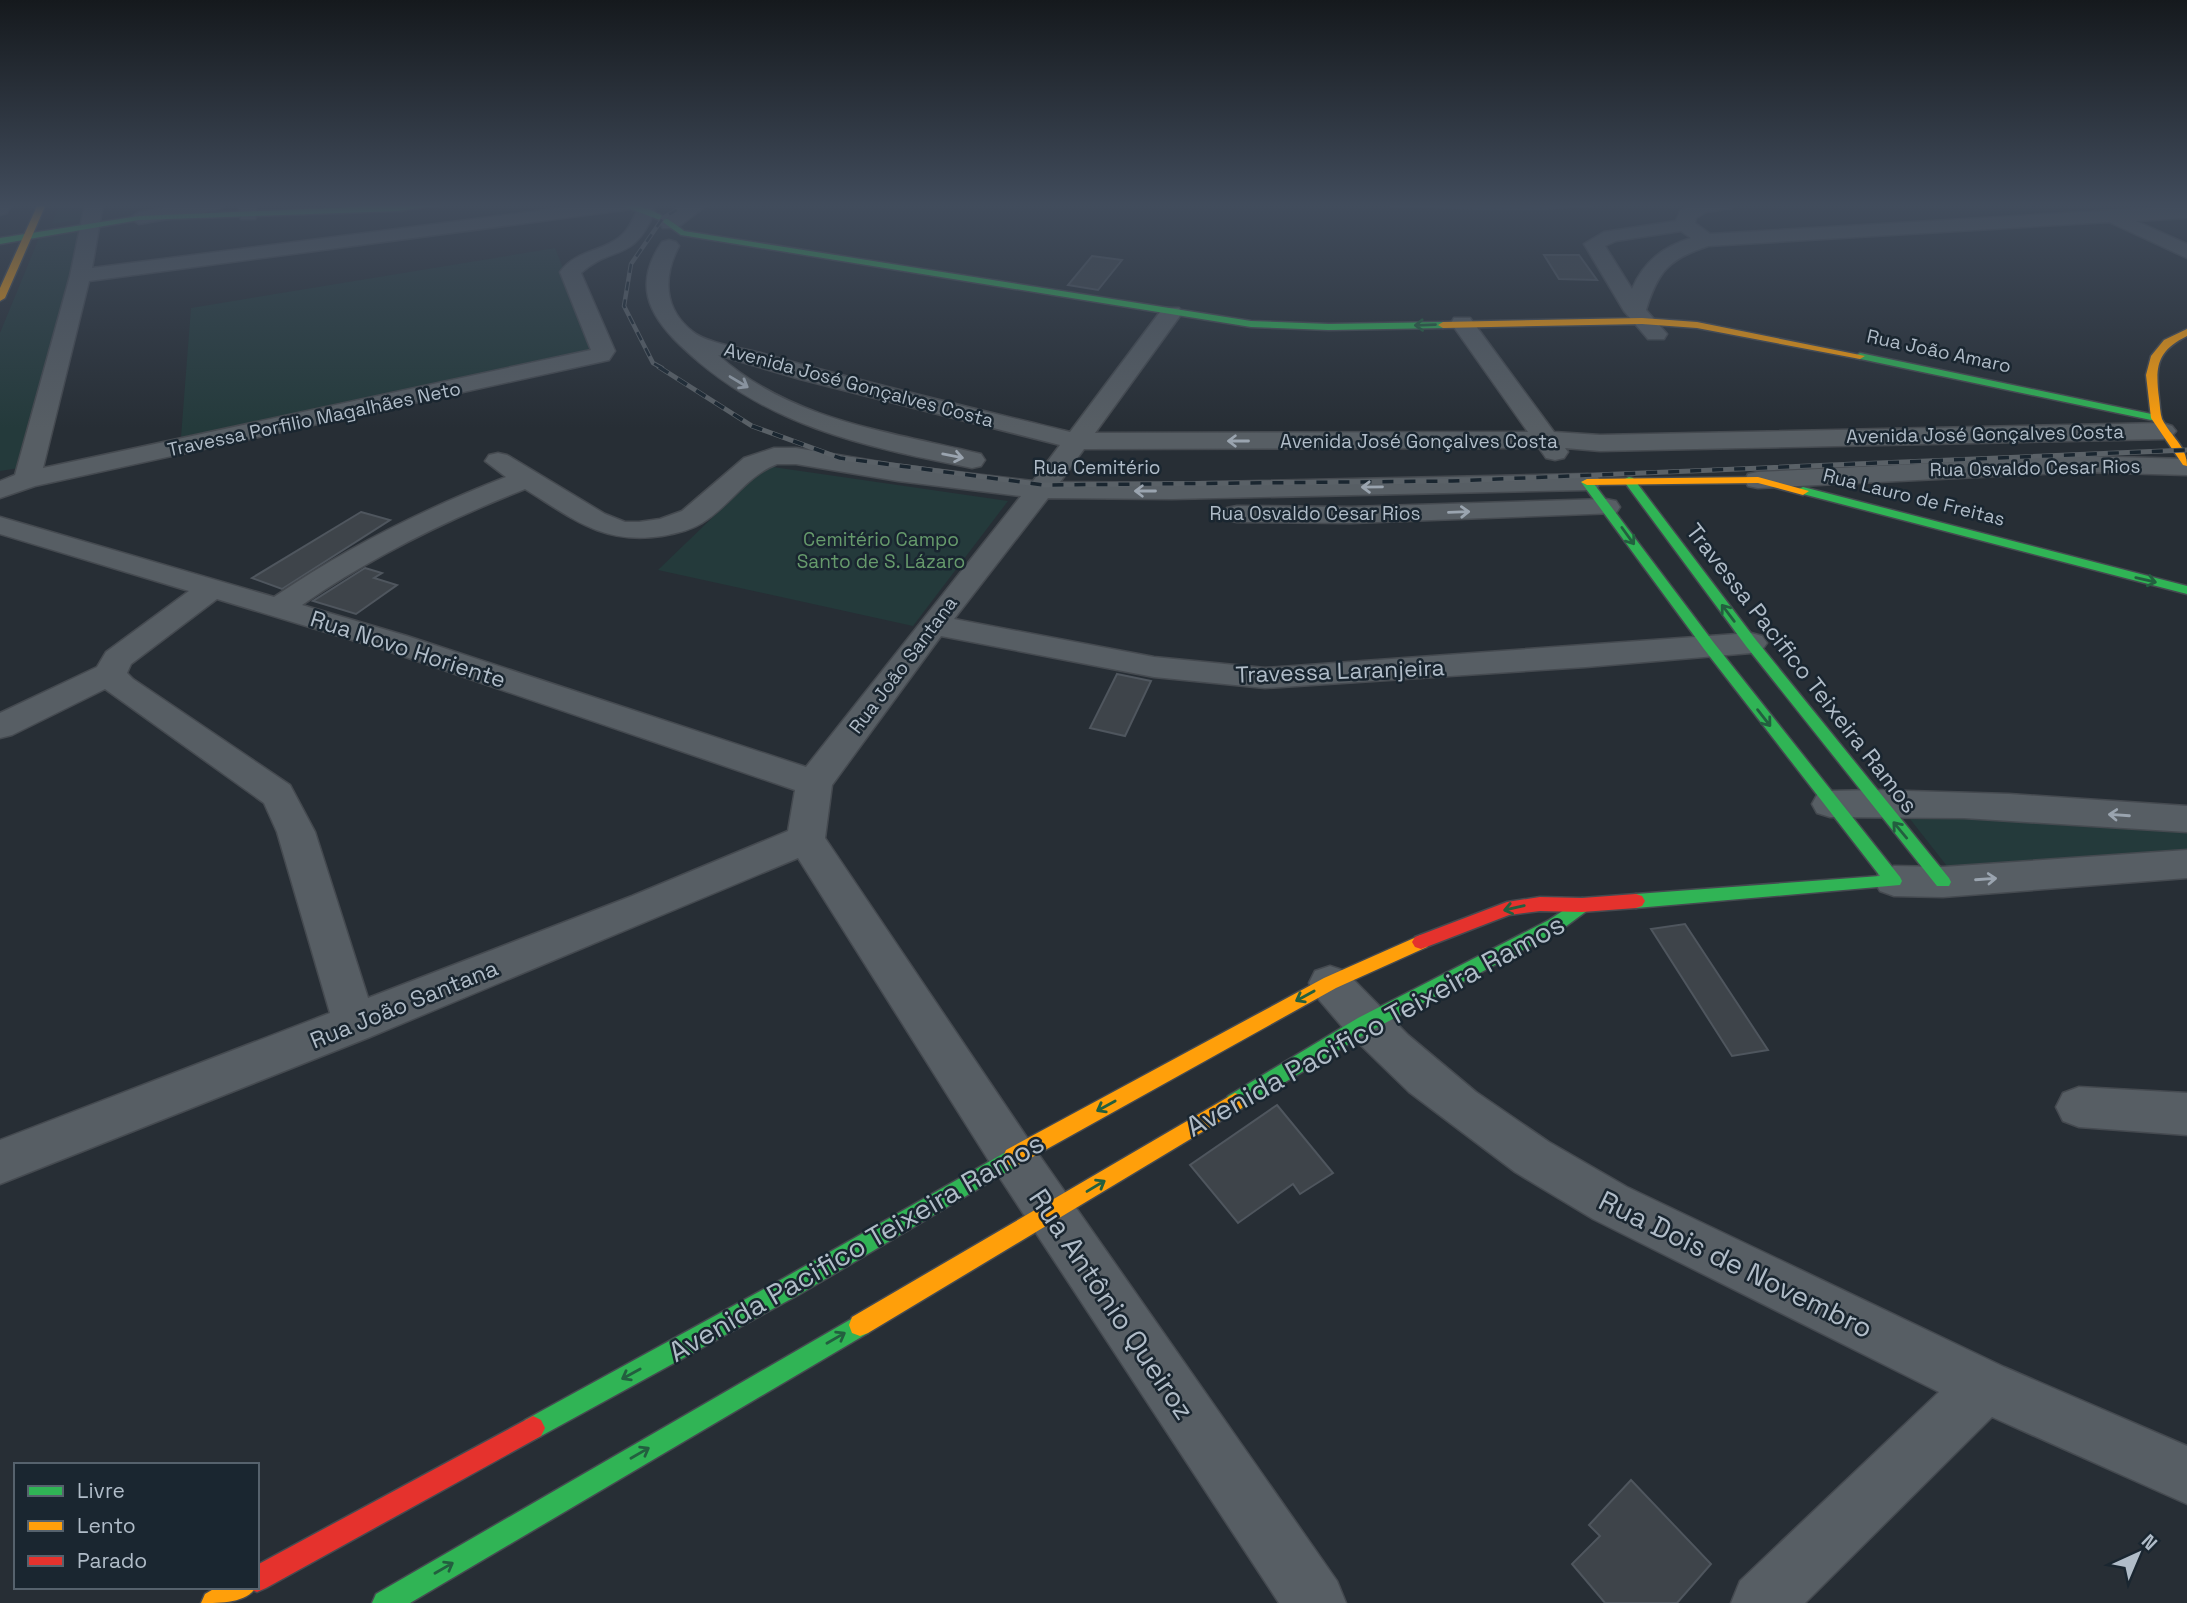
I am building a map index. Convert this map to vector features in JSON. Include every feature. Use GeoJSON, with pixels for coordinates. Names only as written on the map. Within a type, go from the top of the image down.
{"type":"FeatureCollection","features":[{"type":"Feature","properties":{"kind":"street"},"geometry":{"type":"LineString","coordinates":[[0,298],[8,279]]}},
{"type":"Feature","properties":{"kind":"street"},"geometry":{"type":"LineString","coordinates":[[27,480],[79,279]]}},
{"type":"Feature","properties":{"kind":"street","name":"Travessa Porfilio Magalhães Neto"},"geometry":{"type":"LineString","coordinates":[[0,490],[27,480],[601,355],[603,351],[573,279]]}},
{"type":"Feature","properties":{"kind":"street","name":"Rua Cemitério"},"geometry":{"type":"LineString","coordinates":[[658,279],[657,291],[669,323],[729,376],[766,399],[842,430],[974,460],[1039,490]]}},
{"type":"Feature","properties":{"kind":"street","name":"Rua João Amaro"},"geometry":{"type":"LineString","coordinates":[[937,279],[1291,342]]}},
{"type":"Feature","properties":{"kind":"street"},"geometry":{"type":"LineString","coordinates":[[1616,279],[1645,322]]}},
{"type":"Feature","properties":{"kind":"street"},"geometry":{"type":"LineString","coordinates":[[1645,279],[1645,322]]}},
{"type":"Feature","properties":{"kind":"street","name":"Rua João Amaro"},"geometry":{"type":"LineString","coordinates":[[1168,318],[1290,327],[1466,331],[1645,322],[1692,334],[1713,329],[1879,360],[2160,425]]}},
{"type":"Feature","properties":{"kind":"street","name":"Rua João Santana"},"geometry":{"type":"LineString","coordinates":[[814,783],[1168,318]]}},
{"type":"Feature","properties":{"kind":"street"},"geometry":{"type":"LineString","coordinates":[[1466,331],[1550,446]]}},
{"type":"Feature","properties":{"kind":"street","name":"Rua João Amaro"},"geometry":{"type":"LineString","coordinates":[[1383,343],[1466,331]]}},
{"type":"Feature","properties":{"kind":"street"},"geometry":{"type":"LineString","coordinates":[[2187,332],[2167,342],[2156,356],[2151,376],[2160,425],[2187,465]]}},
{"type":"Feature","properties":{"kind":"street","name":"Avenida José Gonçalves Costa"},"geometry":{"type":"LineString","coordinates":[[687,339],[807,374],[1074,441],[1550,446],[1576,451],[1601,443],[2160,425]]}},
{"type":"Feature","properties":{"kind":"street"},"geometry":{"type":"LineString","coordinates":[[1210,465],[1550,446]]}},
{"type":"Feature","properties":{"kind":"street","name":"Rua Cemitério"},"geometry":{"type":"LineString","coordinates":[[498,461],[596,520],[621,530],[639,531],[666,527],[692,517],[753,464],[774,456],[796,456],[898,473],[1039,490],[1182,466]]}},
{"type":"Feature","properties":{"kind":"street","name":"Rua Osvaldo Cesar Rios"},"geometry":{"type":"LineString","coordinates":[[1758,480],[2029,466],[2187,465]]}},
{"type":"Feature","properties":{"kind":"street"},"geometry":{"type":"LineString","coordinates":[[279,607],[375,544],[462,504],[525,479]]}},
{"type":"Feature","properties":{"kind":"street"},"geometry":{"type":"LineString","coordinates":[[1587,482],[1629,480],[1677,483]]}},
{"type":"Feature","properties":{"kind":"street","name":"Travessa Pacifico Teixeira Ramos"},"geometry":{"type":"LineString","coordinates":[[1629,480],[1624,502],[1709,646],[1830,804],[1894,881]]}},
{"type":"Feature","properties":{"kind":"street","name":"Rua Lauro de Freitas"},"geometry":{"type":"LineString","coordinates":[[1677,483],[1758,480],[2060,555],[2187,590]]}},
{"type":"Feature","properties":{"kind":"street","name":"Rua Osvaldo Cesar Rios"},"geometry":{"type":"LineString","coordinates":[[1039,490],[1185,491],[1587,482]]}},
{"type":"Feature","properties":{"kind":"street","name":"Travessa Pacifico Teixeira Ramos"},"geometry":{"type":"LineString","coordinates":[[1587,482],[1624,502],[1751,643],[1943,882]]}},
{"type":"Feature","properties":{"kind":"street"},"geometry":{"type":"LineString","coordinates":[[1624,502],[1677,483]]}},
{"type":"Feature","properties":{"kind":"street","name":"Rua Osvaldo Cesar Rios"},"geometry":{"type":"LineString","coordinates":[[1039,490],[1351,515],[1624,502]]}},
{"type":"Feature","properties":{"kind":"street","name":"Rua Novo Horiente"},"geometry":{"type":"LineString","coordinates":[[0,525],[396,643],[814,783]]}},
{"type":"Feature","properties":{"kind":"street","name":"Rua Lauro de Freitas"},"geometry":{"type":"LineString","coordinates":[[2060,555],[2100,557],[2187,575]]}},
{"type":"Feature","properties":{"kind":"street"},"geometry":{"type":"LineString","coordinates":[[0,727],[110,674],[117,659],[213,588]]}},
{"type":"Feature","properties":{"kind":"street","name":"Travessa Laranjeira"},"geometry":{"type":"LineString","coordinates":[[933,625],[1154,667],[1265,678],[1323,676],[1751,643]]}},
{"type":"Feature","properties":{"kind":"street"},"geometry":{"type":"LineString","coordinates":[[110,674],[121,687],[277,794],[288,811],[296,832],[355,1024]]}},
{"type":"Feature","properties":{"kind":"street"},"geometry":{"type":"LineString","coordinates":[[806,839],[814,783]]}},
{"type":"Feature","properties":{"kind":"street"},"geometry":{"type":"LineString","coordinates":[[1830,804],[1877,802],[2187,819]]}},
{"type":"Feature","properties":{"kind":"street","name":"Rua João Santana"},"geometry":{"type":"LineString","coordinates":[[0,1162],[646,908],[806,839]]}},
{"type":"Feature","properties":{"kind":"street","name":"Rua Antônio Queiroz"},"geometry":{"type":"LineString","coordinates":[[806,839],[1013,1157],[1315,1603]]}},
{"type":"Feature","properties":{"kind":"street"},"geometry":{"type":"LineString","coordinates":[[1582,905],[1894,881],[1943,882],[2187,864]]}},
{"type":"Feature","properties":{"kind":"street","name":"Avenida Pacifico Teixeira Ramos"},"geometry":{"type":"LineString","coordinates":[[269,1583],[792,1286],[1013,1157],[1330,983],[1425,940],[1507,909],[1540,904],[1582,905]]}},
{"type":"Feature","properties":{"kind":"street","name":"Avenida Pacifico Teixeira Ramos"},"geometry":{"type":"LineString","coordinates":[[385,1603],[1051,1213],[1365,1024],[1555,925],[1582,905]]}},
{"type":"Feature","properties":{"kind":"street","name":"Rua Dois de Novembro"},"geometry":{"type":"LineString","coordinates":[[1330,983],[1365,1024],[1439,1090],[1494,1134],[1556,1174],[1984,1386],[2187,1475]]}},
{"type":"Feature","properties":{"kind":"street"},"geometry":{"type":"LineString","coordinates":[[2079,1107],[2187,1114]]}},
{"type":"Feature","properties":{"kind":"street"},"geometry":{"type":"LineString","coordinates":[[1762,1603],[1984,1386]]}},
{"type":"Feature","properties":{"kind":"street","name":"Avenida Pacifico Teixeira Ramos"},"geometry":{"type":"LineString","coordinates":[[214,1603],[252,1589]]}},
{"type":"Feature","properties":{"kind":"green space"},"geometry":{"type":"Polygon","coordinates":[[[22,279],[68,279],[19,468],[0,471],[0,333],[22,279]]]}},
{"type":"Feature","properties":{"kind":"green space"},"geometry":{"type":"Polygon","coordinates":[[[368,279],[567,279],[597,354],[181,437],[191,308],[368,279]]]}},
{"type":"Feature","properties":{"kind":"green space","name":"Cemitério Campo Santo de S. Lázaro"},"geometry":{"type":"Polygon","coordinates":[[[766,466],[1008,501],[913,626],[658,570],[766,466]]]}},
{"type":"Feature","properties":{"kind":"green space"},"geometry":{"type":"Polygon","coordinates":[[[1948,815],[2187,831],[2187,854],[1950,870],[1910,819],[1948,815]]]}},
{"type":"Feature","properties":{"kind":"building"},"geometry":{"type":"Polygon","coordinates":[[[1073,279],[1107,279],[1098,290],[1068,285],[1073,279]]]}},
{"type":"Feature","properties":{"kind":"building"},"geometry":{"type":"Polygon","coordinates":[[[361,512],[390,520],[282,589],[252,578],[361,512]]]}},
{"type":"Feature","properties":{"kind":"building"},"geometry":{"type":"Polygon","coordinates":[[[365,568],[382,573],[374,578],[397,585],[356,614],[313,601],[365,568]]]}},
{"type":"Feature","properties":{"kind":"building"},"geometry":{"type":"Polygon","coordinates":[[[1117,674],[1151,681],[1125,736],[1090,728],[1117,674]]]}},
{"type":"Feature","properties":{"kind":"building"},"geometry":{"type":"Polygon","coordinates":[[[1685,924],[1768,1050],[1732,1056],[1651,929],[1685,924]]]}},
{"type":"Feature","properties":{"kind":"building"},"geometry":{"type":"Polygon","coordinates":[[[1277,1105],[1333,1173],[1300,1194],[1293,1184],[1238,1223],[1190,1165],[1277,1105]]]}},
{"type":"Feature","properties":{"kind":"building"},"geometry":{"type":"Polygon","coordinates":[[[1631,1480],[1711,1564],[1677,1603],[1605,1603],[1572,1564],[1600,1536],[1589,1525],[1631,1480]]]}},
{"type":"Feature","properties":{"kind":"railway"},"geometry":{"type":"LineString","coordinates":[[629,279],[624,306],[653,363],[662,368]]}},
{"type":"Feature","properties":{"kind":"railway"},"geometry":{"type":"LineString","coordinates":[[659,367],[752,426],[840,458],[1044,485],[1452,481],[2187,450]]}},
{"type":"Feature","properties":{"kind":"traffic: fast"},"geometry":{"type":"LineString","coordinates":[[968,279],[1251,324],[1329,327],[1443,325]]}},
{"type":"Feature","properties":{"kind":"traffic: fast"},"geometry":{"type":"LineString","coordinates":[[1860,356],[2156,418]]}},
{"type":"Feature","properties":{"kind":"traffic: fast"},"geometry":{"type":"LineString","coordinates":[[1629,480],[1751,643],[1943,882]]}},
{"type":"Feature","properties":{"kind":"traffic: fast"},"geometry":{"type":"LineString","coordinates":[[1587,482],[1709,646],[1894,881]]}},
{"type":"Feature","properties":{"kind":"traffic: fast"},"geometry":{"type":"LineString","coordinates":[[1803,491],[2187,590]]}},
{"type":"Feature","properties":{"kind":"traffic: fast"},"geometry":{"type":"LineString","coordinates":[[1636,901],[1894,881]]}},
{"type":"Feature","properties":{"kind":"traffic: fast"},"geometry":{"type":"LineString","coordinates":[[1235,1102],[1365,1024],[1555,925],[1582,905]]}},
{"type":"Feature","properties":{"kind":"traffic: fast"},"geometry":{"type":"LineString","coordinates":[[533,1428],[792,1286],[1013,1157]]}},
{"type":"Feature","properties":{"kind":"traffic: fast"},"geometry":{"type":"LineString","coordinates":[[385,1603],[860,1325]]}},
{"type":"Feature","properties":{"kind":"traffic: slow"},"geometry":{"type":"LineString","coordinates":[[0,298],[9,279]]}},
{"type":"Feature","properties":{"kind":"traffic: slow"},"geometry":{"type":"LineString","coordinates":[[1443,325],[1642,321],[1697,325],[1860,356]]}},
{"type":"Feature","properties":{"kind":"traffic: slow"},"geometry":{"type":"LineString","coordinates":[[2187,332],[2167,342],[2156,356],[2151,375],[2156,418],[2187,463]]}},
{"type":"Feature","properties":{"kind":"traffic: slow"},"geometry":{"type":"LineString","coordinates":[[1587,482],[1758,480],[1803,491]]}},
{"type":"Feature","properties":{"kind":"traffic: slow"},"geometry":{"type":"LineString","coordinates":[[1013,1157],[1330,983],[1421,942]]}},
{"type":"Feature","properties":{"kind":"traffic: slow"},"geometry":{"type":"LineString","coordinates":[[860,1325],[1235,1102]]}},
{"type":"Feature","properties":{"kind":"traffic: slow"},"geometry":{"type":"LineString","coordinates":[[214,1603],[239,1589]]}},
{"type":"Feature","properties":{"kind":"traffic: jam"},"geometry":{"type":"LineString","coordinates":[[1421,942],[1507,909],[1540,904],[1582,905],[1636,901]]}},
{"type":"Feature","properties":{"kind":"traffic: jam"},"geometry":{"type":"LineString","coordinates":[[259,1578],[533,1428]]}}]}
